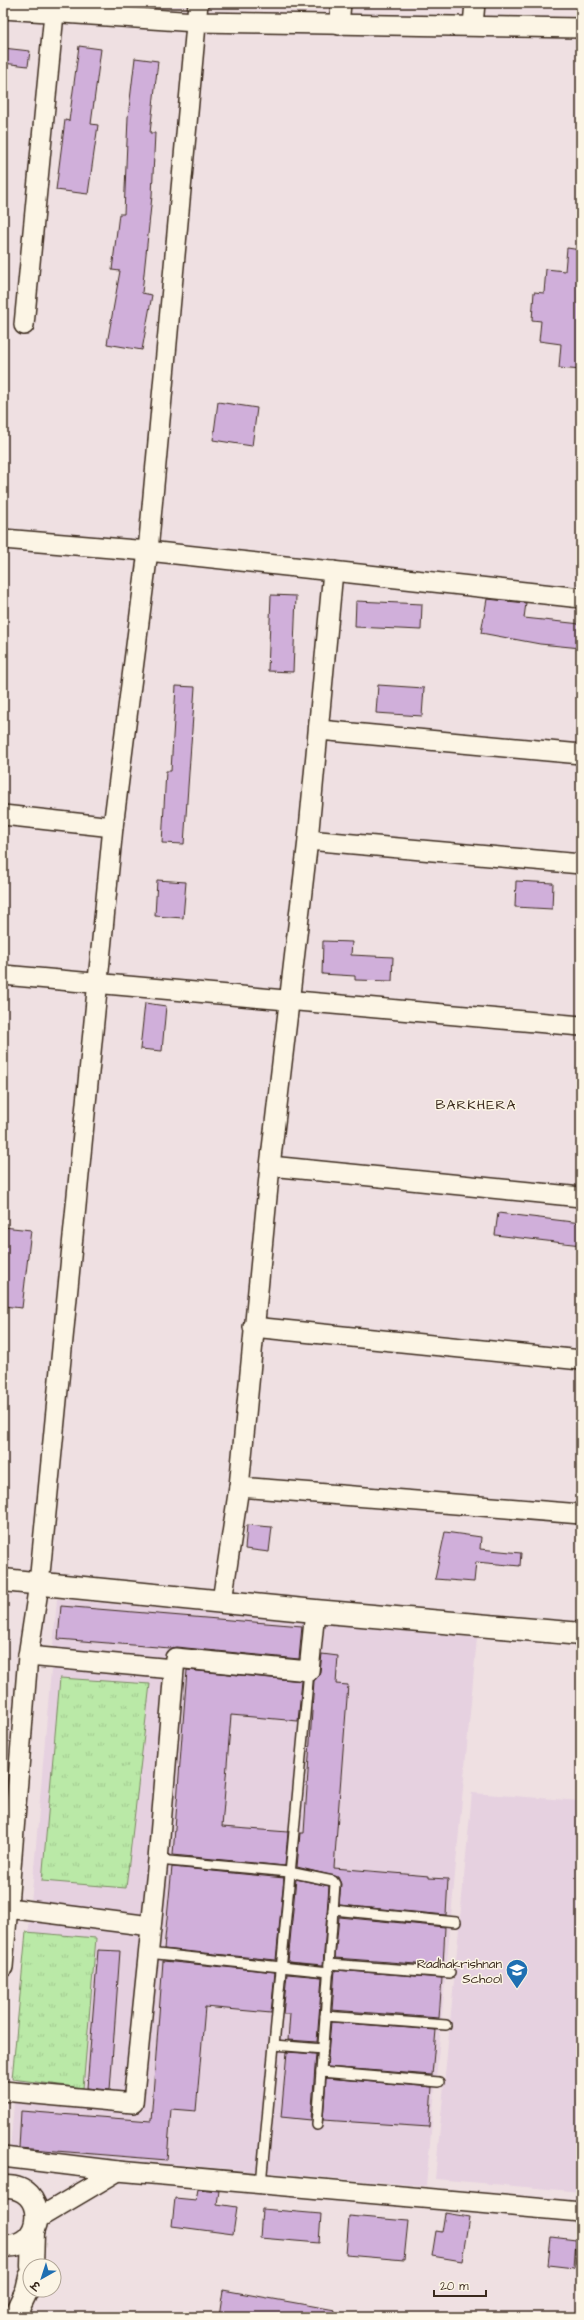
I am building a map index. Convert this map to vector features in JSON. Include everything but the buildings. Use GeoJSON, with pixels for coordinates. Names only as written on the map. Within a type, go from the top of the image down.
{"type":"FeatureCollection","features":[{"type":"Feature","properties":{"kind":"main road"},"geometry":{"type":"LineString","coordinates":[[3,1580],[315,1611],[581,1634]]}},
{"type":"Feature","properties":{"kind":"main road"},"geometry":{"type":"LineString","coordinates":[[3,2187],[20,2189],[33,2201],[35,2226],[33,2258]]}},
{"type":"Feature","properties":{"kind":"main road"},"geometry":{"type":"LineString","coordinates":[[5,2250],[22,2242],[35,2226]]}},
{"type":"Feature","properties":{"kind":"main road"},"geometry":{"type":"LineString","coordinates":[[14,2317],[24,2298]]}},
{"type":"Feature","properties":{"kind":"street"},"geometry":{"type":"LineString","coordinates":[[339,25],[341,3]]}},
{"type":"Feature","properties":{"kind":"street"},"geometry":{"type":"LineString","coordinates":[[473,25],[475,3]]}},
{"type":"Feature","properties":{"kind":"street"},"geometry":{"type":"LineString","coordinates":[[3,9],[55,8],[197,12],[339,25],[473,25],[581,28]]}},
{"type":"Feature","properties":{"kind":"street"},"geometry":{"type":"LineString","coordinates":[[24,325],[55,8]]}},
{"type":"Feature","properties":{"kind":"street"},"geometry":{"type":"LineString","coordinates":[[3,1967],[28,1656],[39,1584],[113,827],[148,551],[197,12]]}},
{"type":"Feature","properties":{"kind":"street"},"geometry":{"type":"LineString","coordinates":[[3,539],[148,551],[581,598]]}},
{"type":"Feature","properties":{"kind":"street"},"geometry":{"type":"LineString","coordinates":[[222,1601],[239,1487],[253,1327],[288,1001],[308,840],[334,570]]}},
{"type":"Feature","properties":{"kind":"street"},"geometry":{"type":"LineString","coordinates":[[319,730],[581,754]]}},
{"type":"Feature","properties":{"kind":"street"},"geometry":{"type":"LineString","coordinates":[[3,815],[113,827]]}},
{"type":"Feature","properties":{"kind":"street"},"geometry":{"type":"LineString","coordinates":[[308,840],[581,864]]}},
{"type":"Feature","properties":{"kind":"street"},"geometry":{"type":"LineString","coordinates":[[3,975],[581,1026]]}},
{"type":"Feature","properties":{"kind":"street"},"geometry":{"type":"LineString","coordinates":[[270,1166],[581,1197]]}},
{"type":"Feature","properties":{"kind":"street"},"geometry":{"type":"LineString","coordinates":[[253,1327],[581,1360]]}},
{"type":"Feature","properties":{"kind":"street"},"geometry":{"type":"LineString","coordinates":[[239,1487],[581,1514]]}},
{"type":"Feature","properties":{"kind":"street"},"geometry":{"type":"LineString","coordinates":[[3,2090],[133,2103],[158,1860],[175,1658],[309,1671],[315,1611]]}},
{"type":"Feature","properties":{"kind":"street"},"geometry":{"type":"LineString","coordinates":[[28,1656],[173,1669]]}},
{"type":"Feature","properties":{"kind":"street"},"geometry":{"type":"LineString","coordinates":[[8,1908],[151,1926]]}},
{"type":"Feature","properties":{"kind":"street"},"geometry":{"type":"LineString","coordinates":[[3,2157],[118,2171],[581,2212]]}},
{"type":"Feature","properties":{"kind":"street"},"geometry":{"type":"LineString","coordinates":[[35,2226],[118,2171]]}},
{"type":"Feature","properties":{"kind":"lane"},"geometry":{"type":"LineString","coordinates":[[261,2184],[309,1671]]}},
{"type":"Feature","properties":{"kind":"lane"},"geometry":{"type":"LineString","coordinates":[[158,1860],[289,1872],[333,1881],[335,1884],[317,2125]]}},
{"type":"Feature","properties":{"kind":"lane"},"geometry":{"type":"LineString","coordinates":[[333,1910],[456,1922]]}},
{"type":"Feature","properties":{"kind":"lane"},"geometry":{"type":"LineString","coordinates":[[148,1953],[281,1968],[329,1968],[450,1973]]}},
{"type":"Feature","properties":{"kind":"lane"},"geometry":{"type":"LineString","coordinates":[[325,2016],[446,2025]]}},
{"type":"Feature","properties":{"kind":"lane"},"geometry":{"type":"LineString","coordinates":[[274,2045],[323,2049]]}},
{"type":"Feature","properties":{"kind":"lane"},"geometry":{"type":"LineString","coordinates":[[321,2072],[439,2082]]}},
{"type":"Feature","properties":{"kind":"shaded area"},"geometry":{"type":"Polygon","coordinates":[[[57,1599],[477,1638],[426,2186],[10,2150],[57,1599]]]}},
{"type":"Feature","properties":{"kind":"shaded area","name":"Radhakrishnan School"},"geometry":{"type":"Polygon","coordinates":[[[472,1793],[581,1801],[581,2192],[435,2179],[472,1793]]]}},
{"type":"Feature","properties":{"kind":"green space"},"geometry":{"type":"Polygon","coordinates":[[[60,1678],[150,1684],[126,1888],[42,1881],[60,1678]]]}},
{"type":"Feature","properties":{"kind":"green space"},"geometry":{"type":"Polygon","coordinates":[[[26,1932],[96,1938],[83,2088],[12,2079],[26,1932]]]}},
{"type":"Feature","properties":{"kind":"place","name":"Radhakrishnan School"},"geometry":{"type":"Point","coordinates":[517,1990]}},
{"type":"Feature","properties":{"kind":"district","name":"BARKHERA"},"geometry":{"type":"Point","coordinates":[476,1104]}}]}
